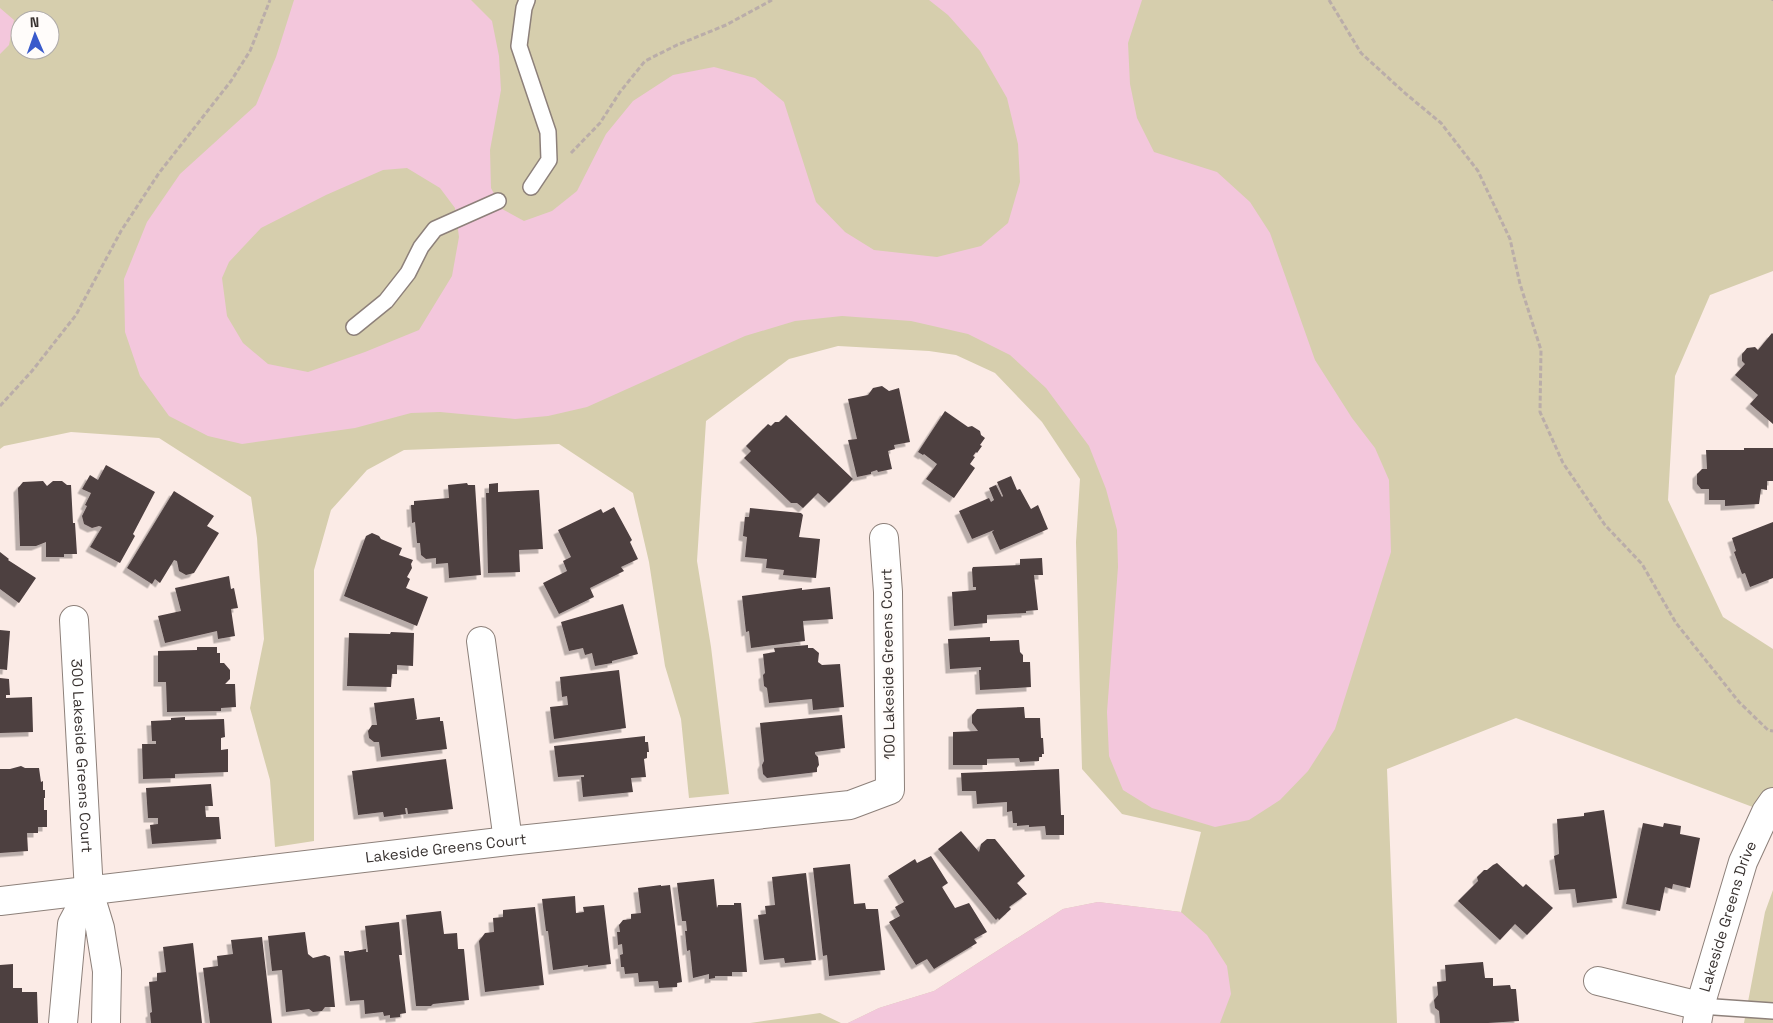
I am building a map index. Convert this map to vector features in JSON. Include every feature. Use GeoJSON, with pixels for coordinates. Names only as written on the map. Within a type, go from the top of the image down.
{"type":"FeatureCollection","features":[{"type":"Feature","properties":{"kind":"street","name":"100 Lakeside Greens Court"},"geometry":{"type":"LineString","coordinates":[[884,538],[888,592],[890,790]]}},
{"type":"Feature","properties":{"kind":"street","name":"300 Lakeside Greens Court"},"geometry":{"type":"LineString","coordinates":[[74,620],[89,892],[100,928],[107,971],[106,1023]]}},
{"type":"Feature","properties":{"kind":"street"},"geometry":{"type":"LineString","coordinates":[[481,641],[508,840]]}},
{"type":"Feature","properties":{"kind":"street","name":"Lakeside Greens Court"},"geometry":{"type":"LineString","coordinates":[[0,901],[89,892],[508,840],[850,805],[890,790]]}},
{"type":"Feature","properties":{"kind":"street","name":"Lakeside Greens Drive"},"geometry":{"type":"LineString","coordinates":[[1700,1017],[1743,862],[1766,812],[1773,802]]}},
{"type":"Feature","properties":{"kind":"street"},"geometry":{"type":"LineString","coordinates":[[63,1023],[72,924],[89,892]]}},
{"type":"Feature","properties":{"kind":"street"},"geometry":{"type":"LineString","coordinates":[[1598,981],[1700,1017]]}},
{"type":"Feature","properties":{"kind":"lane"},"geometry":{"type":"LineString","coordinates":[[527,0],[524,8],[519,46],[548,132],[549,160],[531,187]]}},
{"type":"Feature","properties":{"kind":"lane"},"geometry":{"type":"LineString","coordinates":[[354,326],[386,301],[408,274],[421,246],[435,229],[498,200]]}},
{"type":"Feature","properties":{"kind":"lane"},"geometry":{"type":"LineString","coordinates":[[1700,1017],[1773,1011]]}},
{"type":"Feature","properties":{"kind":"path"},"geometry":{"type":"LineString","coordinates":[[0,406],[32,371],[76,315],[121,231],[158,173],[231,81],[250,51],[270,0]]}},
{"type":"Feature","properties":{"kind":"path"},"geometry":{"type":"LineString","coordinates":[[568,155],[600,123],[620,92],[645,62],[677,45],[726,25],[772,0]]}},
{"type":"Feature","properties":{"kind":"path"},"geometry":{"type":"LineString","coordinates":[[1329,0],[1361,53],[1406,94],[1442,123],[1478,171],[1510,239],[1520,284],[1542,350],[1540,412],[1563,463],[1605,525],[1642,564],[1676,623],[1739,702],[1768,730],[1773,731]]}},
{"type":"Feature","properties":{"kind":"shaded area"},"geometry":{"type":"Polygon","coordinates":[[[0,0],[1773,0],[1773,271],[1710,295],[1675,376],[1668,500],[1723,617],[1773,649],[1773,802],[1766,812],[1516,718],[1387,769],[1397,1023],[848,1023],[879,1008],[934,991],[1063,909],[1098,902],[1181,912],[1201,832],[1122,814],[1082,769],[1076,542],[1080,479],[1042,422],[995,373],[956,355],[929,351],[838,346],[789,359],[706,421],[697,561],[711,647],[729,794],[689,798],[681,719],[665,666],[649,562],[633,493],[559,444],[404,450],[367,470],[331,510],[314,570],[314,841],[275,847],[270,780],[250,708],[264,639],[257,538],[251,497],[159,438],[71,432],[4,446],[0,449],[0,0]]]}},
{"type":"Feature","properties":{"kind":"shaded area"},"geometry":{"type":"Polygon","coordinates":[[[294,0],[471,0],[492,21],[499,56],[501,90],[490,150],[491,188],[502,209],[524,221],[552,211],[577,191],[606,134],[633,101],[673,75],[714,67],[755,78],[784,102],[816,202],[845,232],[874,250],[937,257],[981,246],[1008,223],[1020,182],[1018,144],[1007,98],[980,51],[948,15],[929,0],[1142,0],[1128,43],[1130,84],[1137,118],[1154,152],[1217,172],[1250,202],[1270,233],[1315,360],[1352,418],[1375,448],[1389,480],[1391,552],[1335,729],[1308,771],[1280,800],[1249,820],[1215,827],[1152,808],[1123,790],[1109,756],[1107,712],[1118,567],[1117,530],[1106,489],[1089,446],[1046,388],[1010,355],[968,334],[911,321],[842,316],[795,321],[745,336],[587,407],[548,416],[515,419],[440,412],[411,413],[355,428],[242,444],[208,436],[169,416],[140,376],[125,332],[124,279],[147,222],[180,174],[256,105],[276,57],[294,0]],[[407,168],[383,170],[326,195],[261,228],[229,262],[222,278],[227,316],[243,343],[268,364],[308,372],[419,330],[452,276],[459,237],[455,208],[440,188],[407,168]]]}},
{"type":"Feature","properties":{"kind":"shaded area"},"geometry":{"type":"Polygon","coordinates":[[[0,8],[10,17],[10,40],[9,45],[0,54],[0,8]]]}},
{"type":"Feature","properties":{"kind":"shaded area"},"geometry":{"type":"Polygon","coordinates":[[[1773,890],[1773,1023],[1744,1023],[1765,912],[1773,890]]]}},
{"type":"Feature","properties":{"kind":"shaded area"},"geometry":{"type":"Polygon","coordinates":[[[1098,902],[1181,912],[1207,935],[1227,966],[1231,994],[1220,1023],[848,1023],[879,1008],[934,991],[1063,909],[1098,902]]]}},
{"type":"Feature","properties":{"kind":"shaded area"},"geometry":{"type":"Polygon","coordinates":[[[820,1013],[841,1023],[750,1023],[820,1013]]]}},
{"type":"Feature","properties":{"kind":"building"},"geometry":{"type":"Polygon","coordinates":[[[1772,333],[1773,424],[1750,404],[1758,395],[1735,375],[1745,364],[1742,361],[1742,354],[1747,348],[1755,347],[1758,350],[1772,333]]]}},
{"type":"Feature","properties":{"kind":"building"},"geometry":{"type":"Polygon","coordinates":[[[882,386],[889,391],[899,388],[910,442],[894,445],[895,449],[888,451],[892,469],[878,472],[877,470],[871,472],[871,474],[857,477],[848,440],[857,439],[848,399],[868,395],[873,388],[882,386]]]}},
{"type":"Feature","properties":{"kind":"building"},"geometry":{"type":"Polygon","coordinates":[[[945,411],[968,427],[972,426],[980,431],[981,435],[985,438],[970,464],[975,468],[954,498],[926,479],[937,464],[924,454],[918,452],[945,411]]]}},
{"type":"Feature","properties":{"kind":"building"},"geometry":{"type":"Polygon","coordinates":[[[786,415],[853,479],[829,503],[818,493],[803,508],[797,503],[791,503],[744,458],[751,451],[746,446],[768,424],[771,426],[775,422],[779,422],[786,415]]]}},
{"type":"Feature","properties":{"kind":"building"},"geometry":{"type":"Polygon","coordinates":[[[1744,448],[1773,448],[1773,481],[1767,481],[1767,490],[1761,489],[1759,504],[1725,506],[1725,500],[1709,500],[1709,489],[1701,489],[1697,484],[1697,474],[1702,469],[1707,469],[1706,450],[1744,450],[1744,448]]]}},
{"type":"Feature","properties":{"kind":"building"},"geometry":{"type":"Polygon","coordinates":[[[106,465],[155,492],[133,534],[135,536],[120,563],[90,547],[102,527],[92,528],[84,524],[82,516],[91,493],[82,489],[90,475],[98,480],[106,465]]]}},
{"type":"Feature","properties":{"kind":"building"},"geometry":{"type":"Polygon","coordinates":[[[1011,476],[1017,490],[1020,489],[1031,509],[1038,505],[1048,529],[1000,550],[992,532],[994,530],[972,539],[959,511],[989,498],[991,502],[994,500],[989,488],[996,485],[1002,497],[997,482],[1011,476]]]}},
{"type":"Feature","properties":{"kind":"building"},"geometry":{"type":"Polygon","coordinates":[[[43,481],[47,486],[53,481],[62,481],[67,485],[71,485],[77,554],[64,554],[64,557],[46,557],[46,542],[36,546],[20,546],[18,488],[23,482],[43,481]]]}},
{"type":"Feature","properties":{"kind":"building"},"geometry":{"type":"Polygon","coordinates":[[[467,483],[468,485],[475,485],[481,575],[449,578],[448,563],[436,564],[436,558],[426,559],[421,555],[420,543],[417,543],[415,522],[412,523],[411,505],[414,505],[414,501],[449,498],[448,485],[467,483]]]}},
{"type":"Feature","properties":{"kind":"building"},"geometry":{"type":"Polygon","coordinates":[[[498,483],[498,492],[539,490],[543,549],[519,550],[520,572],[488,573],[486,493],[489,493],[489,484],[498,483]]]}},
{"type":"Feature","properties":{"kind":"building"},"geometry":{"type":"Polygon","coordinates":[[[174,491],[214,516],[207,526],[219,533],[194,573],[186,575],[179,571],[177,561],[174,560],[160,583],[155,579],[152,584],[127,568],[174,491]]]}},
{"type":"Feature","properties":{"kind":"building"},"geometry":{"type":"Polygon","coordinates":[[[614,507],[632,540],[630,542],[638,559],[621,567],[624,571],[590,588],[594,597],[559,614],[543,583],[567,571],[563,561],[571,557],[558,530],[601,509],[603,513],[614,507]]]}},
{"type":"Feature","properties":{"kind":"building"},"geometry":{"type":"Polygon","coordinates":[[[750,508],[801,513],[803,515],[799,537],[820,539],[816,578],[783,575],[784,570],[766,568],[767,559],[745,557],[747,537],[743,536],[745,517],[749,517],[750,508]]]}},
{"type":"Feature","properties":{"kind":"building"},"geometry":{"type":"Polygon","coordinates":[[[1773,522],[1773,578],[1750,587],[1745,573],[1742,574],[1734,552],[1736,551],[1732,538],[1773,522]]]}},
{"type":"Feature","properties":{"kind":"building"},"geometry":{"type":"Polygon","coordinates":[[[372,533],[402,548],[399,555],[413,560],[412,568],[407,577],[410,579],[406,588],[428,597],[417,626],[344,596],[366,536],[372,533]]]}},
{"type":"Feature","properties":{"kind":"building"},"geometry":{"type":"Polygon","coordinates":[[[0,552],[8,560],[36,578],[19,603],[0,589],[0,552]]]}},
{"type":"Feature","properties":{"kind":"building"},"geometry":{"type":"Polygon","coordinates":[[[1042,558],[1043,575],[1034,575],[1038,610],[1026,611],[1026,613],[987,615],[987,623],[954,626],[952,592],[976,590],[976,587],[973,587],[973,567],[1020,565],[1020,559],[1042,558]]]}},
{"type":"Feature","properties":{"kind":"building"},"geometry":{"type":"Polygon","coordinates":[[[229,576],[231,589],[234,588],[238,608],[231,609],[235,636],[218,639],[217,631],[165,643],[158,616],[181,611],[175,588],[229,576]]]}},
{"type":"Feature","properties":{"kind":"building"},"geometry":{"type":"Polygon","coordinates":[[[830,587],[833,619],[803,621],[805,641],[751,648],[749,631],[746,632],[742,596],[802,588],[802,590],[830,587]]]}},
{"type":"Feature","properties":{"kind":"building"},"geometry":{"type":"Polygon","coordinates":[[[623,604],[638,654],[612,661],[612,663],[595,666],[592,653],[585,655],[583,648],[569,651],[561,622],[623,604]]]}},
{"type":"Feature","properties":{"kind":"building"},"geometry":{"type":"Polygon","coordinates":[[[0,630],[10,631],[7,670],[0,669],[0,630]]]}},
{"type":"Feature","properties":{"kind":"building"},"geometry":{"type":"Polygon","coordinates":[[[391,632],[414,633],[413,666],[397,665],[397,674],[392,674],[391,687],[347,686],[349,633],[390,634],[391,632]]]}},
{"type":"Feature","properties":{"kind":"building"},"geometry":{"type":"Polygon","coordinates":[[[990,637],[990,641],[1019,640],[1023,662],[1030,662],[1031,687],[980,690],[979,670],[981,670],[981,667],[950,669],[948,639],[990,637]]]}},
{"type":"Feature","properties":{"kind":"building"},"geometry":{"type":"Polygon","coordinates":[[[808,645],[808,648],[813,648],[819,653],[818,662],[822,665],[840,664],[844,707],[813,710],[812,699],[769,703],[767,688],[764,686],[763,654],[775,652],[774,648],[808,645]]]}},
{"type":"Feature","properties":{"kind":"building"},"geometry":{"type":"Polygon","coordinates":[[[197,647],[217,647],[217,653],[220,653],[220,663],[224,663],[230,670],[230,679],[225,684],[235,684],[236,707],[221,708],[221,711],[167,712],[166,682],[158,682],[158,651],[197,650],[197,647]]]}},
{"type":"Feature","properties":{"kind":"building"},"geometry":{"type":"Polygon","coordinates":[[[619,670],[626,728],[554,739],[550,707],[568,705],[567,696],[562,697],[560,677],[619,670]]]}},
{"type":"Feature","properties":{"kind":"building"},"geometry":{"type":"Polygon","coordinates":[[[0,678],[9,679],[10,695],[6,695],[6,698],[32,697],[33,732],[0,733],[0,678]]]}},
{"type":"Feature","properties":{"kind":"building"},"geometry":{"type":"Polygon","coordinates":[[[414,698],[417,719],[415,720],[440,717],[440,721],[443,721],[447,749],[381,757],[379,742],[374,742],[369,738],[368,731],[372,725],[377,725],[374,703],[414,698]]]}},
{"type":"Feature","properties":{"kind":"building"},"geometry":{"type":"Polygon","coordinates":[[[1024,707],[1025,718],[1040,718],[1044,754],[1042,754],[1042,757],[1039,757],[1039,761],[1020,762],[1019,758],[987,759],[987,765],[953,765],[953,732],[978,731],[972,723],[972,715],[977,709],[1024,707]]]}},
{"type":"Feature","properties":{"kind":"building"},"geometry":{"type":"Polygon","coordinates":[[[842,715],[845,748],[815,752],[819,765],[817,772],[767,778],[763,774],[762,765],[764,761],[760,723],[842,715]]]}},
{"type":"Feature","properties":{"kind":"building"},"geometry":{"type":"Polygon","coordinates":[[[185,717],[185,720],[224,719],[225,737],[221,738],[221,750],[228,749],[228,772],[175,774],[175,778],[143,779],[142,744],[156,744],[156,741],[152,741],[151,721],[185,717]]]}},
{"type":"Feature","properties":{"kind":"building"},"geometry":{"type":"Polygon","coordinates":[[[645,736],[649,752],[647,752],[647,758],[644,759],[646,777],[631,778],[633,792],[583,797],[581,777],[584,777],[584,775],[558,777],[554,746],[645,736]]]}},
{"type":"Feature","properties":{"kind":"building"},"geometry":{"type":"Polygon","coordinates":[[[446,759],[453,809],[408,814],[407,808],[405,808],[406,814],[384,817],[383,812],[358,815],[352,771],[446,759]]]}},
{"type":"Feature","properties":{"kind":"building"},"geometry":{"type":"Polygon","coordinates":[[[21,766],[25,768],[39,768],[41,782],[43,781],[43,790],[45,790],[44,810],[47,810],[47,827],[38,827],[38,833],[27,833],[28,851],[0,853],[0,769],[21,766]]]}},
{"type":"Feature","properties":{"kind":"building"},"geometry":{"type":"Polygon","coordinates":[[[1059,769],[1061,815],[1064,815],[1064,835],[1046,835],[1045,826],[1017,826],[1017,823],[1013,823],[1012,811],[1007,812],[1007,802],[977,804],[976,791],[962,791],[961,773],[1059,769]]]}},
{"type":"Feature","properties":{"kind":"building"},"geometry":{"type":"Polygon","coordinates":[[[211,784],[213,806],[205,806],[206,817],[219,817],[221,839],[152,844],[150,825],[158,824],[158,818],[148,818],[146,788],[211,784]]]}},
{"type":"Feature","properties":{"kind":"building"},"geometry":{"type":"Polygon","coordinates":[[[1604,810],[1617,898],[1577,903],[1575,889],[1559,890],[1554,856],[1559,854],[1557,819],[1584,816],[1584,813],[1604,810]]]}},
{"type":"Feature","properties":{"kind":"building"},"geometry":{"type":"Polygon","coordinates":[[[1643,823],[1663,827],[1664,823],[1681,826],[1680,834],[1700,838],[1690,888],[1673,884],[1672,889],[1665,887],[1660,911],[1626,904],[1643,823]]]}},
{"type":"Feature","properties":{"kind":"building"},"geometry":{"type":"Polygon","coordinates":[[[961,831],[979,852],[981,844],[987,839],[995,839],[1025,876],[1017,883],[1027,894],[1009,907],[1011,909],[999,920],[998,918],[996,920],[938,849],[961,831]]]}},
{"type":"Feature","properties":{"kind":"building"},"geometry":{"type":"Polygon","coordinates":[[[931,856],[948,883],[942,887],[955,908],[969,903],[987,932],[974,939],[977,943],[934,969],[927,959],[916,965],[889,922],[900,916],[895,907],[904,902],[888,876],[915,859],[917,863],[931,856]]]}},
{"type":"Feature","properties":{"kind":"building"},"geometry":{"type":"Polygon","coordinates":[[[1497,863],[1523,887],[1526,884],[1553,908],[1527,935],[1515,924],[1500,940],[1458,901],[1478,881],[1477,877],[1484,870],[1497,863]]]}},
{"type":"Feature","properties":{"kind":"building"},"geometry":{"type":"Polygon","coordinates":[[[850,864],[854,904],[865,903],[866,909],[878,909],[885,970],[829,976],[827,955],[823,956],[813,868],[850,864]]]}},
{"type":"Feature","properties":{"kind":"building"},"geometry":{"type":"Polygon","coordinates":[[[806,873],[816,960],[785,963],[784,958],[764,960],[758,915],[766,914],[765,906],[775,905],[772,877],[806,873]]]}},
{"type":"Feature","properties":{"kind":"building"},"geometry":{"type":"Polygon","coordinates":[[[714,879],[717,908],[718,905],[741,903],[747,972],[732,972],[732,976],[715,976],[715,978],[709,979],[709,974],[693,978],[690,950],[687,951],[686,921],[682,921],[677,883],[714,879]]]}},
{"type":"Feature","properties":{"kind":"building"},"geometry":{"type":"Polygon","coordinates":[[[670,885],[682,982],[677,983],[677,987],[659,988],[658,981],[639,982],[638,973],[625,974],[624,967],[621,967],[620,955],[623,954],[622,944],[618,945],[617,932],[620,932],[619,925],[623,920],[631,919],[631,914],[641,913],[638,888],[670,885]]]}},
{"type":"Feature","properties":{"kind":"building"},"geometry":{"type":"Polygon","coordinates":[[[575,896],[576,913],[584,912],[583,907],[604,905],[611,964],[553,970],[542,899],[575,896]]]}},
{"type":"Feature","properties":{"kind":"building"},"geometry":{"type":"Polygon","coordinates":[[[535,907],[544,985],[485,992],[479,941],[485,933],[494,932],[493,918],[503,917],[503,910],[535,907]]]}},
{"type":"Feature","properties":{"kind":"building"},"geometry":{"type":"Polygon","coordinates":[[[441,911],[444,934],[457,933],[458,949],[464,949],[469,1000],[433,1004],[431,1006],[416,1006],[406,915],[441,911]]]}},
{"type":"Feature","properties":{"kind":"building"},"geometry":{"type":"Polygon","coordinates":[[[399,922],[402,955],[399,955],[406,1013],[400,1014],[400,1017],[390,1018],[390,1015],[384,1016],[383,1012],[365,1014],[364,1000],[350,1001],[344,951],[366,949],[366,952],[368,952],[365,926],[399,922]]]}},
{"type":"Feature","properties":{"kind":"building"},"geometry":{"type":"Polygon","coordinates":[[[305,932],[308,954],[313,958],[325,955],[330,957],[335,1007],[325,1007],[322,1011],[313,1012],[309,1009],[286,1012],[282,970],[272,971],[268,936],[305,932]]]}},
{"type":"Feature","properties":{"kind":"building"},"geometry":{"type":"Polygon","coordinates":[[[262,937],[272,1023],[210,1023],[203,968],[218,966],[217,956],[233,954],[231,940],[262,937]]]}},
{"type":"Feature","properties":{"kind":"building"},"geometry":{"type":"Polygon","coordinates":[[[193,943],[202,1023],[151,1023],[150,1013],[152,1012],[149,982],[157,981],[157,973],[166,972],[163,947],[193,943]]]}},
{"type":"Feature","properties":{"kind":"building"},"geometry":{"type":"Polygon","coordinates":[[[1483,962],[1485,978],[1493,978],[1493,986],[1510,985],[1511,989],[1516,989],[1519,1021],[1440,1023],[1439,1011],[1435,1008],[1434,1000],[1438,995],[1437,982],[1446,981],[1445,965],[1483,962]]]}},
{"type":"Feature","properties":{"kind":"building"},"geometry":{"type":"Polygon","coordinates":[[[13,964],[13,988],[22,988],[22,992],[37,992],[38,1023],[0,1023],[0,965],[13,964]]]}}]}
